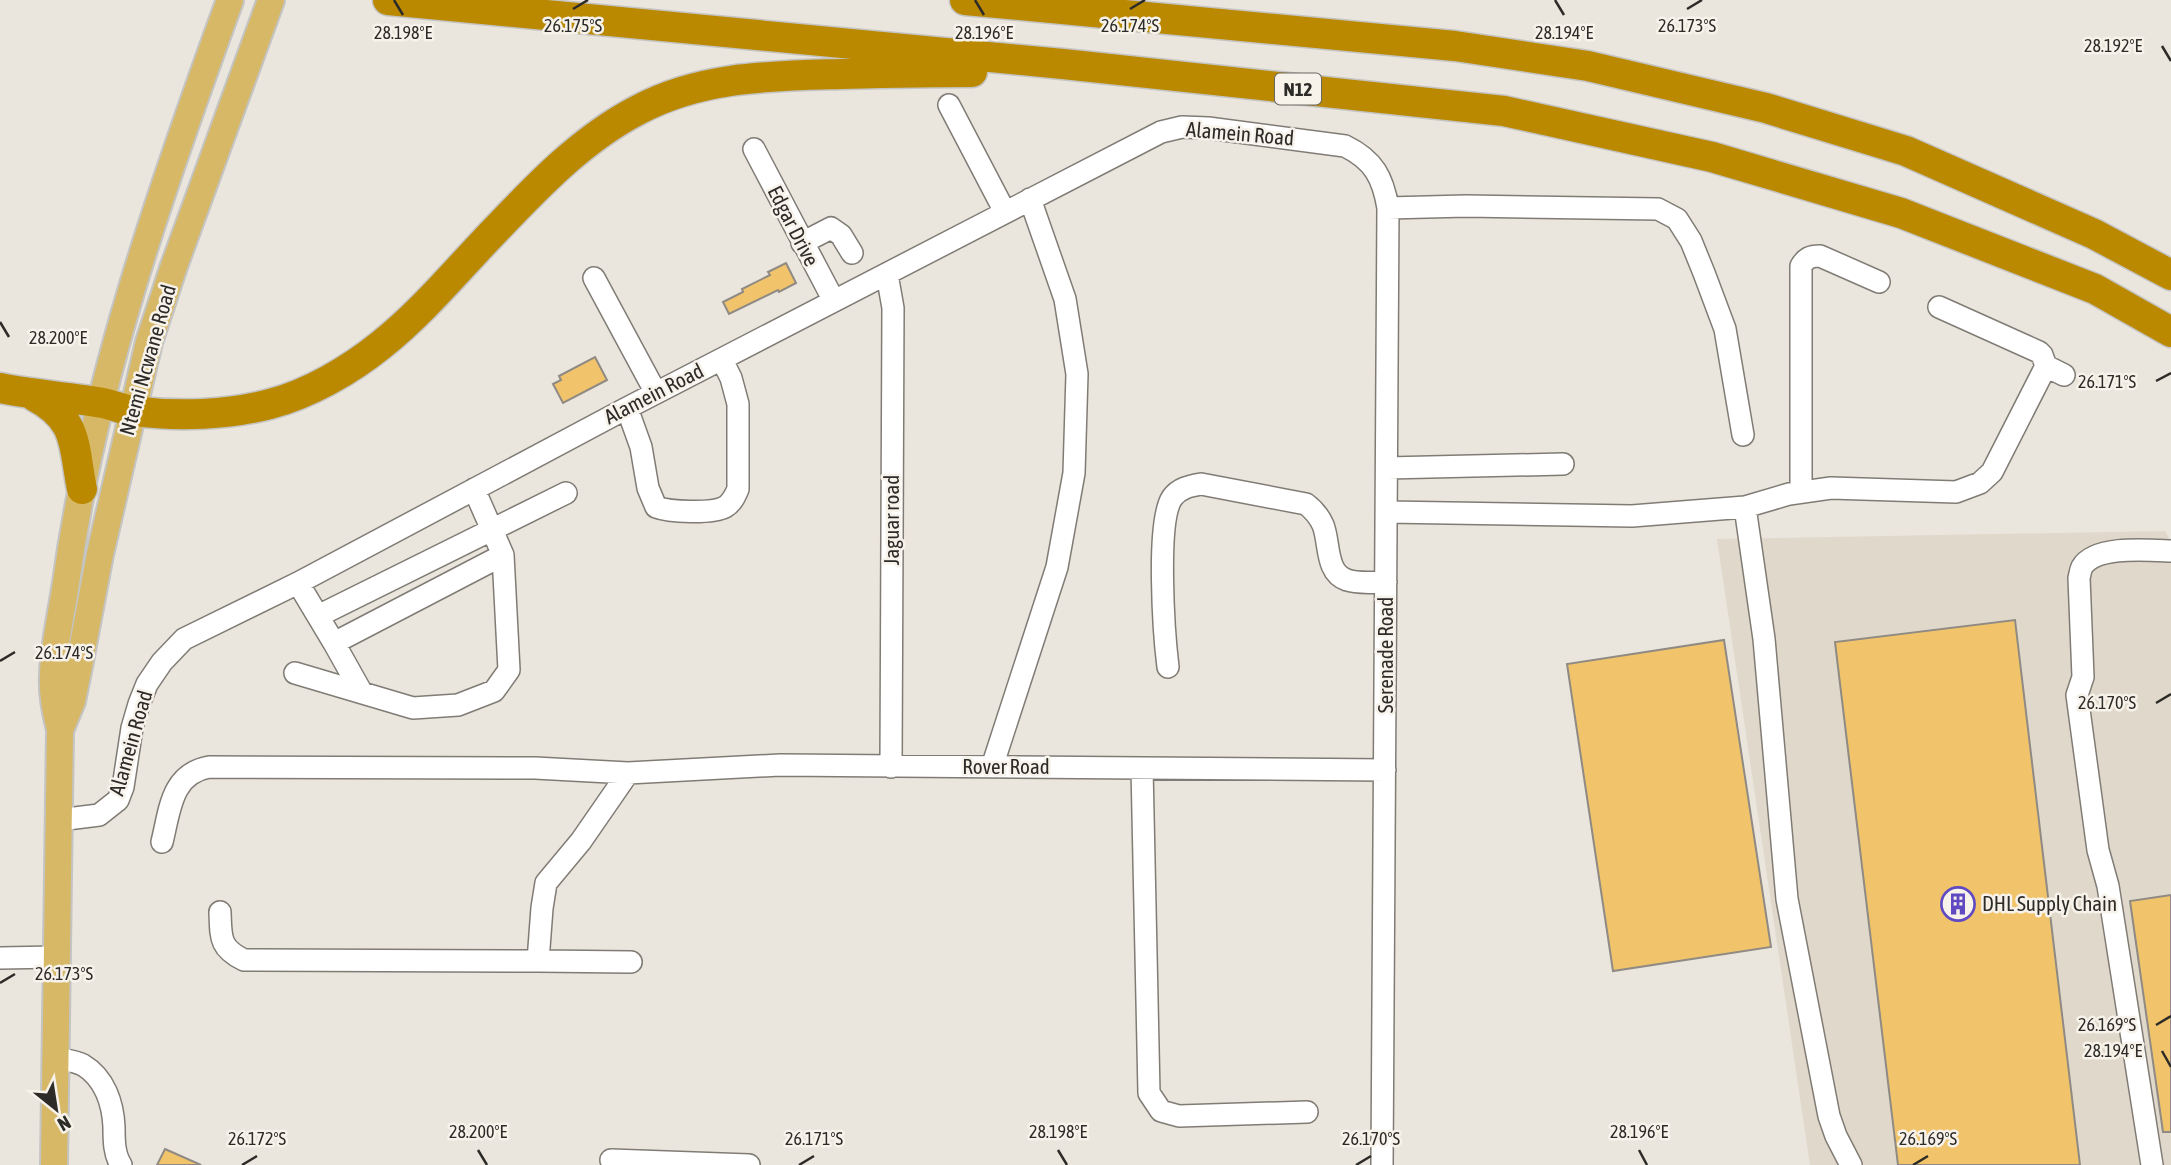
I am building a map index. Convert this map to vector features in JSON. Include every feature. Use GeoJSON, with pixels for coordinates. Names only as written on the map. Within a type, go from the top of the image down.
{"type":"FeatureCollection","features":[{"type":"Feature","properties":{"kind":"highway","name":"N12"},"geometry":{"type":"LineString","coordinates":[[388,0],[1063,64],[1504,111],[1712,157],[1901,213],[2095,289],[2171,332]]}},
{"type":"Feature","properties":{"kind":"highway"},"geometry":{"type":"LineString","coordinates":[[965,0],[1057,4],[1455,46],[1588,66],[1766,108],[1906,151],[2094,234],[2171,275]]}},
{"type":"Feature","properties":{"kind":"highway"},"geometry":{"type":"LineString","coordinates":[[0,388],[102,403],[132,411],[176,414],[216,412],[270,404],[301,393],[342,372],[381,346],[563,164],[602,132],[639,109],[679,92],[728,80],[764,76],[1017,72],[1063,64]]}},
{"type":"Feature","properties":{"kind":"highway"},"geometry":{"type":"LineString","coordinates":[[31,394],[56,410],[70,428],[82,489]]}},
{"type":"Feature","properties":{"kind":"main road","name":"Ntemi Ncwane Road"},"geometry":{"type":"LineString","coordinates":[[54,1165],[60,730],[53,697],[54,670],[70,557],[102,403],[145,248],[230,0]]}},
{"type":"Feature","properties":{"kind":"main road","name":"Ntemi Ncwane Road"},"geometry":{"type":"LineString","coordinates":[[60,730],[72,701],[100,554],[149,342],[174,265],[271,0]]}},
{"type":"Feature","properties":{"kind":"main road"},"geometry":{"type":"LineString","coordinates":[[41,1165],[55,1135]]}},
{"type":"Feature","properties":{"kind":"main road"},"geometry":{"type":"LineString","coordinates":[[55,1135],[72,1165]]}},
{"type":"Feature","properties":{"kind":"street"},"geometry":{"type":"LineString","coordinates":[[949,106],[1004,212]]}},
{"type":"Feature","properties":{"kind":"street","name":"Alamein Road"},"geometry":{"type":"LineString","coordinates":[[59,820],[99,815],[118,800],[123,787],[132,728],[147,684],[170,651],[184,639],[298,583],[627,408],[1150,137],[1182,127],[1208,128],[1345,146],[1361,153]]}},
{"type":"Feature","properties":{"kind":"street","name":"Edgar Drive"},"geometry":{"type":"LineString","coordinates":[[754,149],[834,301]]}},
{"type":"Feature","properties":{"kind":"street","name":"Serenade Road"},"geometry":{"type":"LineString","coordinates":[[1361,153],[1375,169],[1384,187],[1388,208],[1382,1165]]}},
{"type":"Feature","properties":{"kind":"street"},"geometry":{"type":"LineString","coordinates":[[992,767],[1057,567],[1074,473],[1077,374],[1065,299],[1030,199]]}},
{"type":"Feature","properties":{"kind":"street"},"geometry":{"type":"LineString","coordinates":[[1388,208],[1466,206],[1658,209],[1677,219],[1691,241],[1725,329],[1744,435]]}},
{"type":"Feature","properties":{"kind":"street"},"geometry":{"type":"LineString","coordinates":[[802,243],[831,228],[841,235],[852,253]]}},
{"type":"Feature","properties":{"kind":"street"},"geometry":{"type":"LineString","coordinates":[[1801,492],[1801,266],[1806,259],[1820,256],[1879,282]]}},
{"type":"Feature","properties":{"kind":"street","name":"Jaguar road"},"geometry":{"type":"LineString","coordinates":[[887,274],[893,309],[891,766]]}},
{"type":"Feature","properties":{"kind":"street"},"geometry":{"type":"LineString","coordinates":[[594,278],[656,393]]}},
{"type":"Feature","properties":{"kind":"street"},"geometry":{"type":"LineString","coordinates":[[1387,512],[1632,516],[1745,506],[1789,494],[1831,488],[1955,492],[1980,483],[1992,472],[2055,370],[2039,352],[1939,307]]}},
{"type":"Feature","properties":{"kind":"street"},"geometry":{"type":"LineString","coordinates":[[627,408],[641,447],[648,488],[656,507],[665,510],[712,510],[725,507],[733,500],[737,489],[738,404],[731,378],[722,360]]}},
{"type":"Feature","properties":{"kind":"street"},"geometry":{"type":"LineString","coordinates":[[1387,468],[1563,464]]}},
{"type":"Feature","properties":{"kind":"street"},"geometry":{"type":"LineString","coordinates":[[1168,667],[1163,607],[1166,513],[1172,497],[1184,488],[1201,484],[1306,504],[1317,512],[1324,527],[1332,566],[1337,574],[1349,581],[1386,582]]}},
{"type":"Feature","properties":{"kind":"street"},"geometry":{"type":"LineString","coordinates":[[295,673],[413,708],[458,705],[494,691],[509,670],[503,555],[474,489]]}},
{"type":"Feature","properties":{"kind":"street"},"geometry":{"type":"LineString","coordinates":[[318,616],[566,493]]}},
{"type":"Feature","properties":{"kind":"street"},"geometry":{"type":"LineString","coordinates":[[1745,506],[1764,639],[1787,900],[1829,1116],[1851,1165]]}},
{"type":"Feature","properties":{"kind":"street"},"geometry":{"type":"LineString","coordinates":[[2152,1165],[2108,886],[2098,849],[2077,695],[2083,677],[2079,578],[2082,567],[2092,558],[2108,552],[2171,551]]}},
{"type":"Feature","properties":{"kind":"street"},"geometry":{"type":"LineString","coordinates":[[334,643],[503,555]]}},
{"type":"Feature","properties":{"kind":"street"},"geometry":{"type":"LineString","coordinates":[[298,583],[362,693]]}},
{"type":"Feature","properties":{"kind":"street","name":"Rover Road"},"geometry":{"type":"LineString","coordinates":[[162,842],[175,792],[183,779],[194,770],[209,766],[535,768],[628,773],[780,765],[1385,770]]}},
{"type":"Feature","properties":{"kind":"street"},"geometry":{"type":"LineString","coordinates":[[1142,768],[1149,1093],[1161,1111],[1179,1116],[1307,1112]]}},
{"type":"Feature","properties":{"kind":"street"},"geometry":{"type":"LineString","coordinates":[[538,961],[546,883],[581,841],[628,773]]}},
{"type":"Feature","properties":{"kind":"street"},"geometry":{"type":"LineString","coordinates":[[220,912],[221,937],[226,949],[244,961],[631,962]]}},
{"type":"Feature","properties":{"kind":"street"},"geometry":{"type":"LineString","coordinates":[[0,958],[57,957]]}},
{"type":"Feature","properties":{"kind":"street"},"geometry":{"type":"LineString","coordinates":[[56,1058],[81,1064],[95,1074],[107,1091],[113,1117],[115,1149],[121,1165]]}},
{"type":"Feature","properties":{"kind":"street"},"geometry":{"type":"LineString","coordinates":[[611,1160],[749,1165]]}},
{"type":"Feature","properties":{"kind":"shaded area"},"geometry":{"type":"Polygon","coordinates":[[[2165,531],[2171,541],[2171,1165],[1810,1165],[1717,539],[2165,531]]]}},
{"type":"Feature","properties":{"kind":"building"},"geometry":{"type":"Polygon","coordinates":[[[786,263],[796,283],[729,314],[723,302],[786,263]]]}},
{"type":"Feature","properties":{"kind":"building"},"geometry":{"type":"Polygon","coordinates":[[[595,357],[607,380],[563,403],[553,384],[561,380],[559,376],[595,357]]]}},
{"type":"Feature","properties":{"kind":"building","name":"DHL Supply Chain"},"geometry":{"type":"Polygon","coordinates":[[[2015,620],[2080,1165],[1898,1165],[1835,642],[2015,620]]]}},
{"type":"Feature","properties":{"kind":"building"},"geometry":{"type":"Polygon","coordinates":[[[1724,640],[1771,947],[1613,971],[1567,664],[1724,640]]]}},
{"type":"Feature","properties":{"kind":"building"},"geometry":{"type":"Polygon","coordinates":[[[2171,895],[2171,1132],[2163,1132],[2130,901],[2171,895]]]}},
{"type":"Feature","properties":{"kind":"building"},"geometry":{"type":"Polygon","coordinates":[[[165,1149],[201,1165],[157,1165],[165,1149]]]}},
{"type":"Feature","properties":{"kind":"place","name":"DHL Supply Chain"},"geometry":{"type":"Point","coordinates":[1958,904]}}]}
